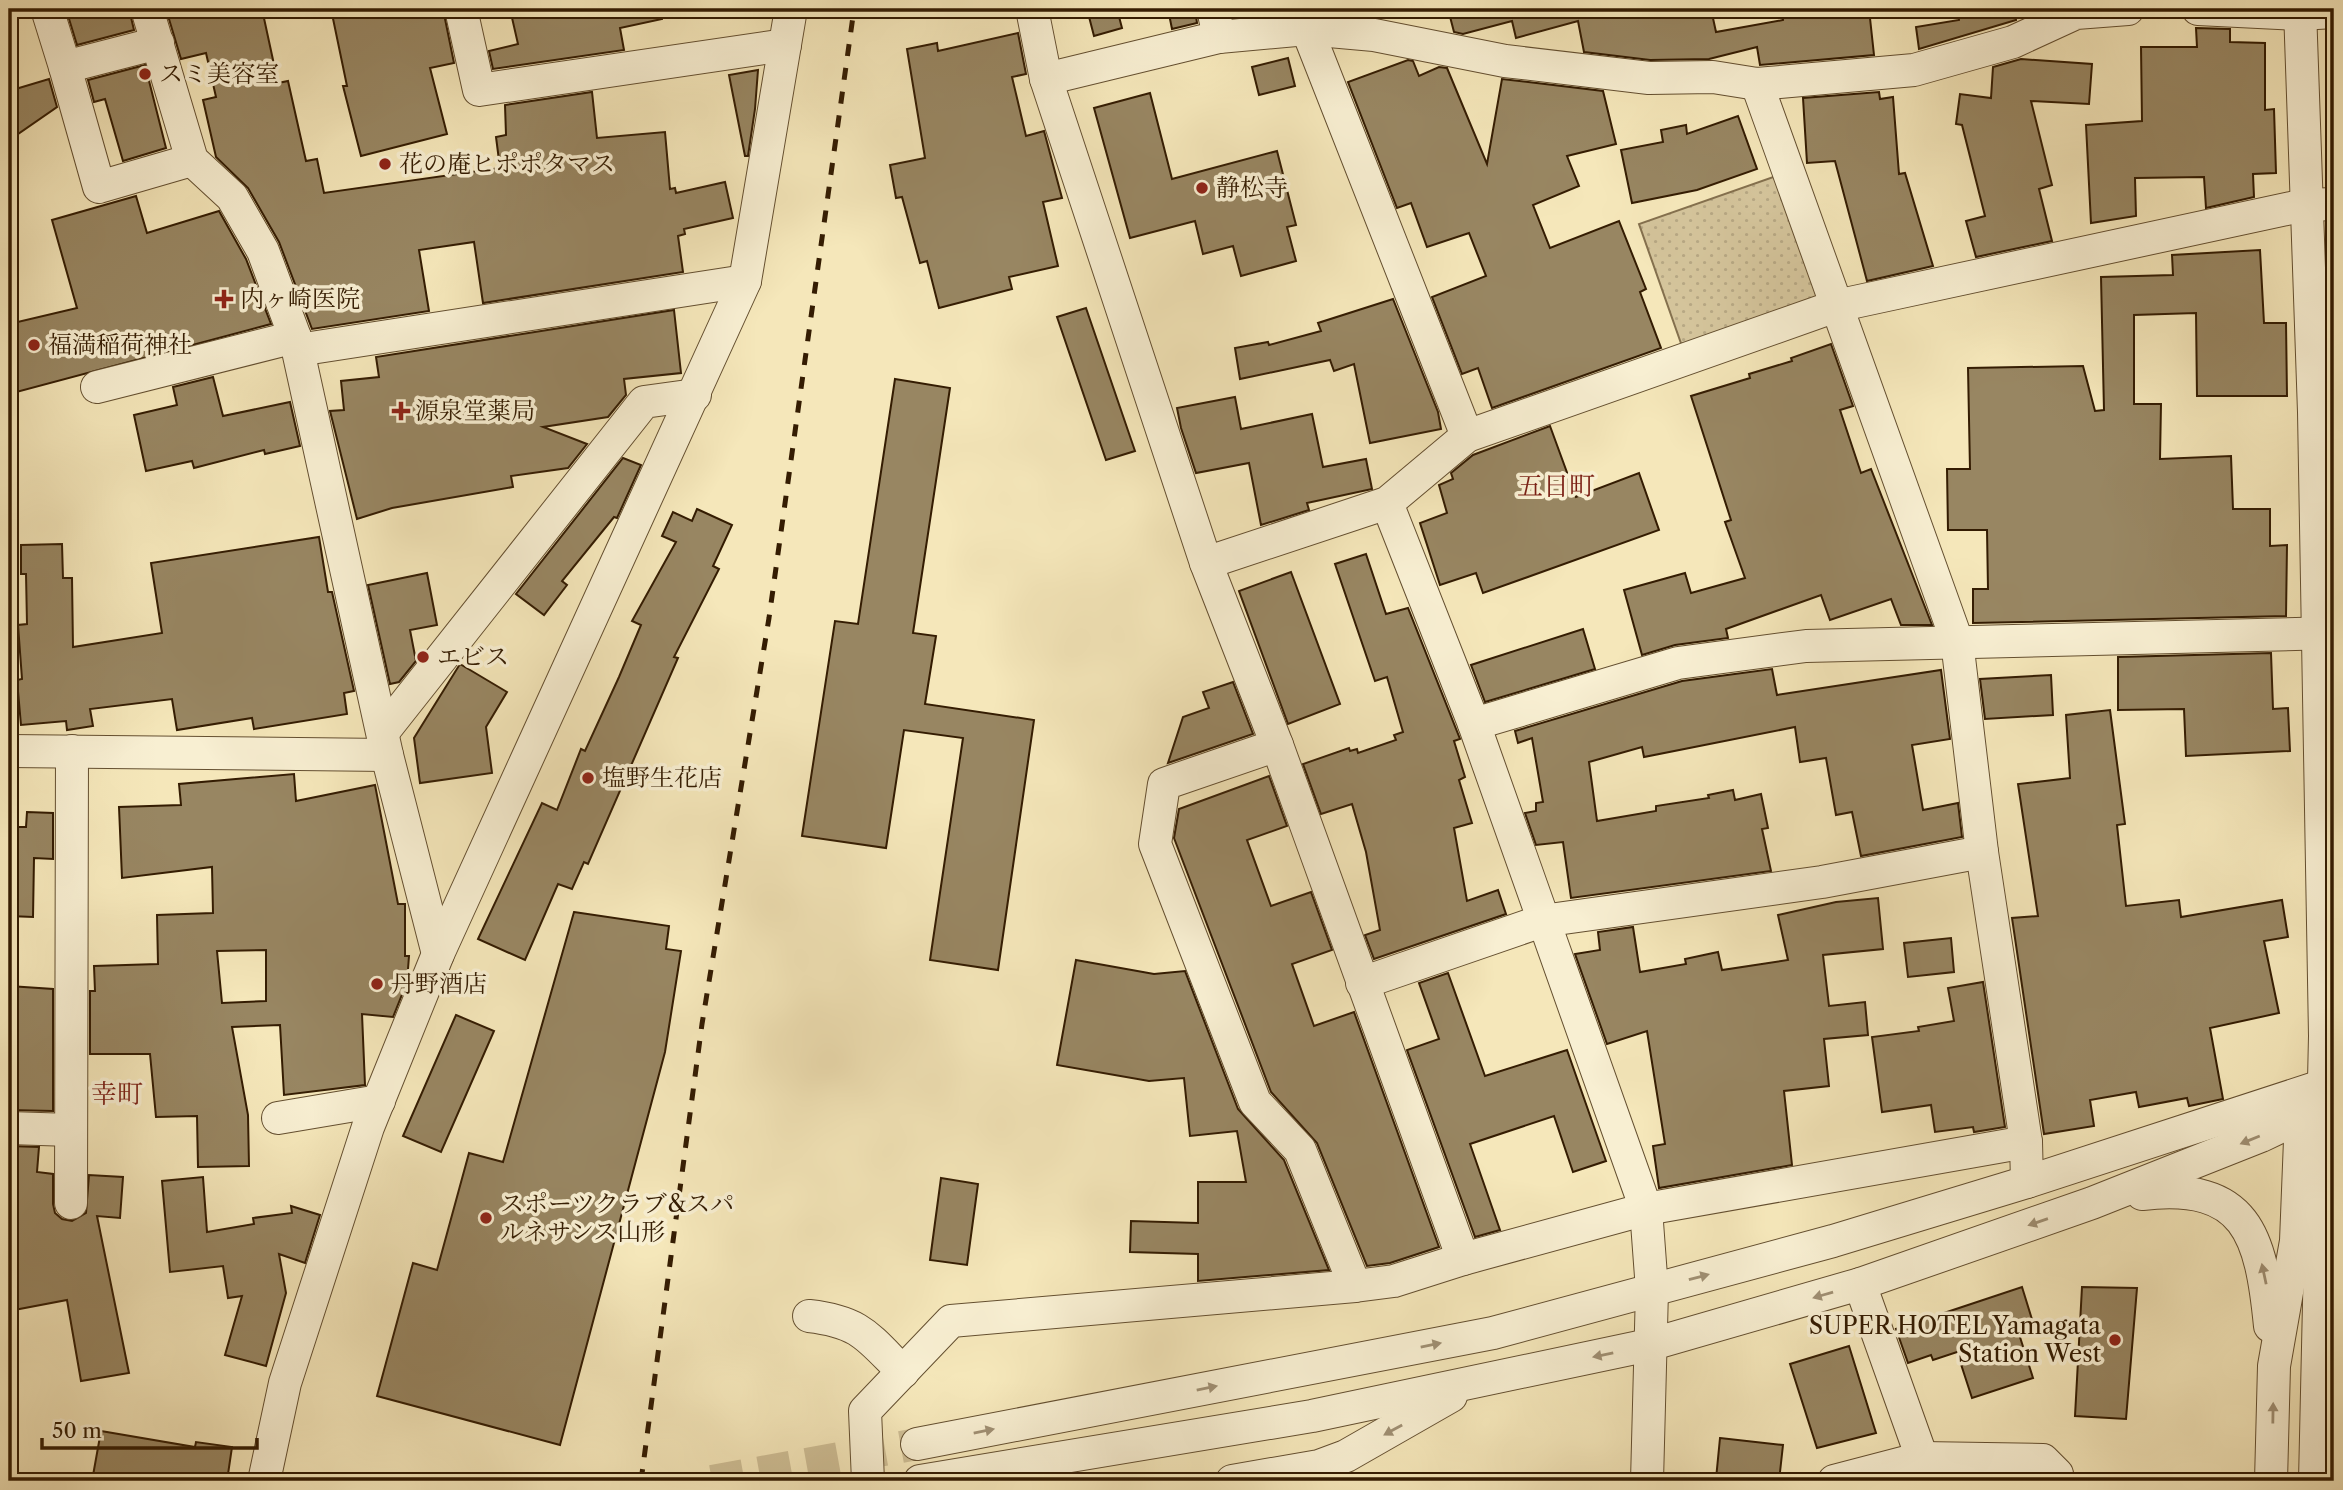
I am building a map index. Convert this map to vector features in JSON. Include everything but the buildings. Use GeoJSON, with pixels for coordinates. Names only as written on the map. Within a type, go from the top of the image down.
{"type":"FeatureCollection","features":[{"type":"Feature","properties":{"kind":"street"},"geometry":{"type":"LineString","coordinates":[[47,9],[99,187],[192,160]]}},
{"type":"Feature","properties":{"kind":"street"},"geometry":{"type":"LineString","coordinates":[[147,9],[192,160],[232,197],[263,251],[297,344],[385,744],[438,954]]}},
{"type":"Feature","properties":{"kind":"street"},"geometry":{"type":"LineString","coordinates":[[461,9],[479,90],[785,45]]}},
{"type":"Feature","properties":{"kind":"street"},"geometry":{"type":"LineString","coordinates":[[264,1481],[285,1383],[379,1101],[438,954],[745,281],[791,9]]}},
{"type":"Feature","properties":{"kind":"street"},"geometry":{"type":"LineString","coordinates":[[1032,9],[1046,79],[1206,563],[1277,745],[1463,1259]]}},
{"type":"Feature","properties":{"kind":"street"},"geometry":{"type":"LineString","coordinates":[[1046,79],[1216,23],[1374,35],[1505,61],[1650,78],[1713,77],[1758,84],[1914,70],[2012,42],[2076,13],[2128,9]]}},
{"type":"Feature","properties":{"kind":"street"},"geometry":{"type":"LineString","coordinates":[[2198,9],[2334,12]]}},
{"type":"Feature","properties":{"kind":"street"},"geometry":{"type":"LineString","coordinates":[[2300,12],[2320,204],[2324,411],[2325,1036],[2321,1096],[2315,1481]]}},
{"type":"Feature","properties":{"kind":"street"},"geometry":{"type":"LineString","coordinates":[[1307,29],[1467,436]]}},
{"type":"Feature","properties":{"kind":"street"},"geometry":{"type":"LineString","coordinates":[[65,67],[158,43]]}},
{"type":"Feature","properties":{"kind":"street"},"geometry":{"type":"LineString","coordinates":[[1758,84],[1957,641],[1982,852],[2026,1142],[2027,1182]]}},
{"type":"Feature","properties":{"kind":"street"},"geometry":{"type":"LineString","coordinates":[[1206,563],[1387,503],[1467,436],[1836,306],[2320,204]]}},
{"type":"Feature","properties":{"kind":"street"},"geometry":{"type":"LineString","coordinates":[[97,387],[297,344],[745,281]]}},
{"type":"Feature","properties":{"kind":"street"},"geometry":{"type":"LineString","coordinates":[[385,744],[644,402],[695,395]]}},
{"type":"Feature","properties":{"kind":"street"},"geometry":{"type":"LineString","coordinates":[[1387,503],[1474,723],[1646,1209],[1652,1290],[1647,1481]]}},
{"type":"Feature","properties":{"kind":"street"},"geometry":{"type":"LineString","coordinates":[[1474,723],[1678,663],[1806,646],[2326,633]]}},
{"type":"Feature","properties":{"kind":"street"},"geometry":{"type":"LineString","coordinates":[[9,751],[385,744]]}},
{"type":"Feature","properties":{"kind":"street"},"geometry":{"type":"LineString","coordinates":[[1277,745],[1164,784],[1155,844],[1255,1102],[1300,1150],[1355,1286]]}},
{"type":"Feature","properties":{"kind":"street"},"geometry":{"type":"LineString","coordinates":[[71,1203],[72,751]]}},
{"type":"Feature","properties":{"kind":"street"},"geometry":{"type":"LineString","coordinates":[[1362,983],[1542,921],[1822,882],[1982,852]]}},
{"type":"Feature","properties":{"kind":"street"},"geometry":{"type":"LineString","coordinates":[[917,1444],[1493,1333],[1833,1241],[2321,1096]]}},
{"type":"Feature","properties":{"kind":"street"},"geometry":{"type":"LineString","coordinates":[[920,1481],[1312,1416],[1649,1345],[1860,1284],[2092,1203],[2261,1136],[2321,1096]]}},
{"type":"Feature","properties":{"kind":"street"},"geometry":{"type":"LineString","coordinates":[[2274,1366],[2321,1096]]}},
{"type":"Feature","properties":{"kind":"street"},"geometry":{"type":"LineString","coordinates":[[278,1118],[379,1101]]}},
{"type":"Feature","properties":{"kind":"street"},"geometry":{"type":"LineString","coordinates":[[9,1128],[71,1130]]}},
{"type":"Feature","properties":{"kind":"street"},"geometry":{"type":"LineString","coordinates":[[868,1481],[865,1411],[951,1321],[1394,1281],[1463,1259],[1646,1209],[2026,1142]]}},
{"type":"Feature","properties":{"kind":"street"},"geometry":{"type":"LineString","coordinates":[[2092,1203],[2177,1190],[2207,1195],[2227,1204],[2243,1221],[2255,1243],[2265,1274],[2274,1366],[2271,1481]]}},
{"type":"Feature","properties":{"kind":"street"},"geometry":{"type":"LineString","coordinates":[[1860,1284],[1922,1458]]}},
{"type":"Feature","properties":{"kind":"street"},"geometry":{"type":"LineString","coordinates":[[809,1316],[849,1323],[862,1331],[903,1372]]}},
{"type":"Feature","properties":{"kind":"street"},"geometry":{"type":"LineString","coordinates":[[1232,1481],[1319,1466],[1346,1456],[1473,1383]]}},
{"type":"Feature","properties":{"kind":"street"},"geometry":{"type":"LineString","coordinates":[[1312,1416],[1327,1424],[1332,1435],[1331,1449],[1319,1466]]}},
{"type":"Feature","properties":{"kind":"street"},"geometry":{"type":"LineString","coordinates":[[1834,1481],[1922,1458],[2043,1460],[2057,1474],[2057,1481]]}},
{"type":"Feature","properties":{"kind":"shaded area"},"geometry":{"type":"Polygon","coordinates":[[[1779,175],[1823,300],[1683,349],[1639,224],[1779,175]]]}},
{"type":"Feature","properties":{"kind":"shaded area"},"geometry":{"type":"Polygon","coordinates":[[[1926,1474],[2023,1475],[2030,1481],[1895,1481],[1926,1474]]]}},
{"type":"Feature","properties":{"kind":"tunnel"},"geometry":{"type":"LineString","coordinates":[[712,1481],[917,1444]]}},
{"type":"Feature","properties":{"kind":"railway"},"geometry":{"type":"LineString","coordinates":[[641,1481],[702,1024],[769,618],[854,9]]}},
{"type":"Feature","properties":{"kind":"place","name":"スミ美容室"},"geometry":{"type":"Point","coordinates":[145,74]}},
{"type":"Feature","properties":{"kind":"place","name":"花の庵ヒポポタマス"},"geometry":{"type":"Point","coordinates":[385,164]}},
{"type":"Feature","properties":{"kind":"place","name":"静松寺"},"geometry":{"type":"Point","coordinates":[1202,188]}},
{"type":"Feature","properties":{"kind":"place","name":"内ヶ崎医院"},"geometry":{"type":"Point","coordinates":[224,299]}},
{"type":"Feature","properties":{"kind":"place","name":"福満稲荷神社"},"geometry":{"type":"Point","coordinates":[34,345]}},
{"type":"Feature","properties":{"kind":"place","name":"源泉堂薬局"},"geometry":{"type":"Point","coordinates":[401,411]}},
{"type":"Feature","properties":{"kind":"place","name":"エビス"},"geometry":{"type":"Point","coordinates":[423,657]}},
{"type":"Feature","properties":{"kind":"place","name":"塩野生花店"},"geometry":{"type":"Point","coordinates":[588,778]}},
{"type":"Feature","properties":{"kind":"place","name":"丹野酒店"},"geometry":{"type":"Point","coordinates":[377,984]}},
{"type":"Feature","properties":{"kind":"place","name":"スポーツクラブ&スパ ルネサンス山形"},"geometry":{"type":"Point","coordinates":[486,1218]}},
{"type":"Feature","properties":{"kind":"place","name":"SUPER HOTEL Yamagata Station West"},"geometry":{"type":"Point","coordinates":[2115,1340]}},
{"type":"Feature","properties":{"kind":"district","name":"五日町"},"geometry":{"type":"Point","coordinates":[1556,486]}},
{"type":"Feature","properties":{"kind":"district","name":"幸町"},"geometry":{"type":"Point","coordinates":[117,1094]}}]}
